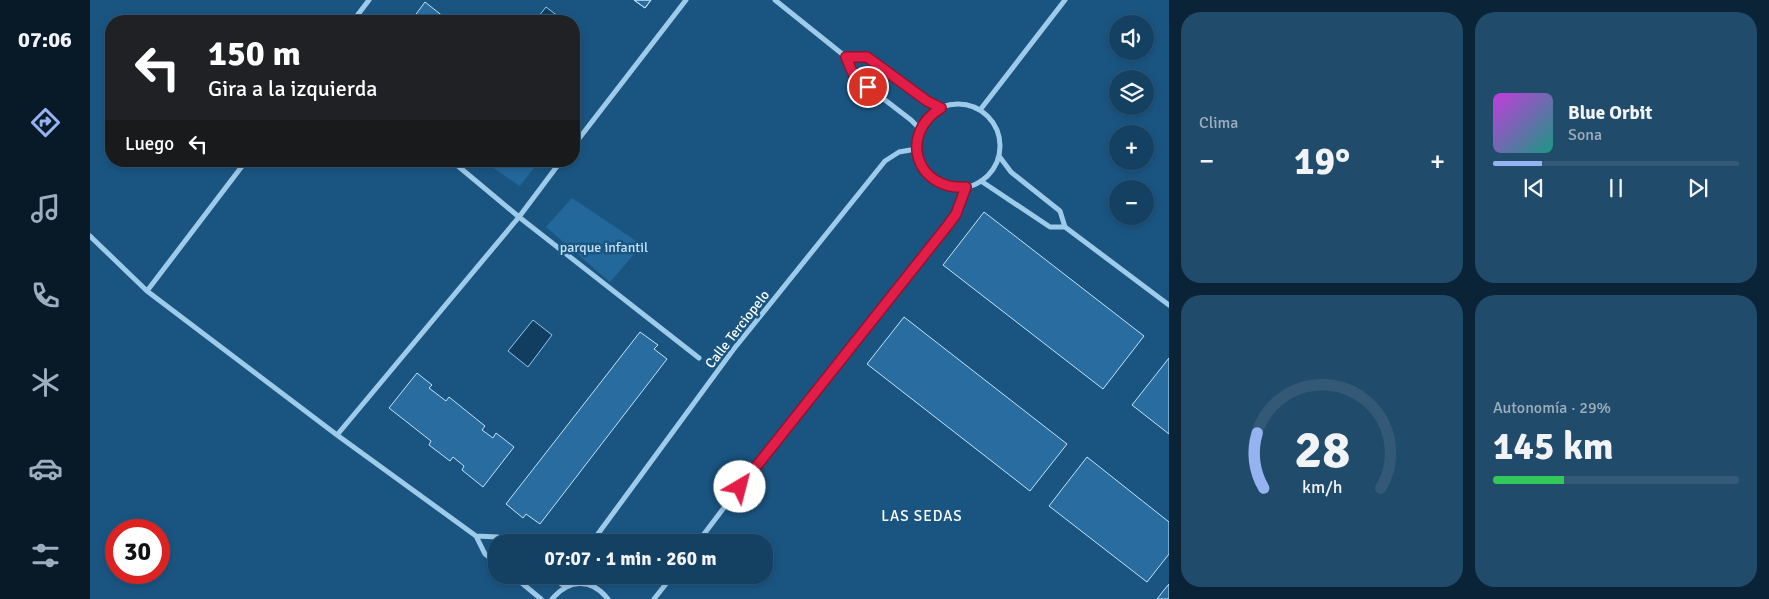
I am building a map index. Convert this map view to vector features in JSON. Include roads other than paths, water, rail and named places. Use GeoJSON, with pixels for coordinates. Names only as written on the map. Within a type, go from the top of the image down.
{"type":"FeatureCollection","features":[{"type":"Feature","properties":{"kind":"street"},"geometry":{"type":"LineString","coordinates":[[358,15],[369,0]]}},
{"type":"Feature","properties":{"kind":"street"},"geometry":{"type":"LineString","coordinates":[[580,137],[686,0]]}},
{"type":"Feature","properties":{"kind":"street"},"geometry":{"type":"LineString","coordinates":[[775,0],[846,57],[854,76],[920,129]]}},
{"type":"Feature","properties":{"kind":"street"},"geometry":{"type":"LineString","coordinates":[[980,110],[1065,0]]}},
{"type":"Feature","properties":{"kind":"street"},"geometry":{"type":"LineString","coordinates":[[846,57],[867,57],[927,101],[941,108]]}},
{"type":"Feature","properties":{"kind":"street"},"geometry":{"type":"LineString","coordinates":[[961,104],[980,110],[991,120],[998,133],[1000,143],[999,156],[992,172],[981,181],[966,187],[956,188],[937,182],[923,168],[916,149],[920,129],[925,120],[932,113],[951,105],[961,104]]}},
{"type":"Feature","properties":{"kind":"street","name":"Calle Terciopelo"},"geometry":{"type":"LineString","coordinates":[[598,534],[733,350],[885,161],[899,152],[916,149]]}},
{"type":"Feature","properties":{"kind":"street"},"geometry":{"type":"LineString","coordinates":[[999,156],[1011,172],[1060,211],[1065,226],[1169,304]]}},
{"type":"Feature","properties":{"kind":"street"},"geometry":{"type":"LineString","coordinates":[[147,291],[241,167]]}},
{"type":"Feature","properties":{"kind":"street"},"geometry":{"type":"LineString","coordinates":[[459,167],[519,217],[699,358]]}},
{"type":"Feature","properties":{"kind":"street"},"geometry":{"type":"LineString","coordinates":[[337,435],[519,217],[556,167]]}},
{"type":"Feature","properties":{"kind":"street"},"geometry":{"type":"LineString","coordinates":[[981,181],[1050,227],[1065,226]]}},
{"type":"Feature","properties":{"kind":"street"},"geometry":{"type":"LineString","coordinates":[[704,534],[760,460],[940,236],[956,214],[966,187]]}},
{"type":"Feature","properties":{"kind":"street"},"geometry":{"type":"LineString","coordinates":[[90,236],[147,291],[337,435],[476,536],[488,556]]}},
{"type":"Feature","properties":{"kind":"street"},"geometry":{"type":"LineString","coordinates":[[476,536],[488,537]]}},
{"type":"Feature","properties":{"kind":"street"},"geometry":{"type":"LineString","coordinates":[[523,584],[541,599]]}},
{"type":"Feature","properties":{"kind":"street"},"geometry":{"type":"LineString","coordinates":[[562,584],[566,587]]}},
{"type":"Feature","properties":{"kind":"street"},"geometry":{"type":"LineString","coordinates":[[552,599],[558,592],[574,584]]}},
{"type":"Feature","properties":{"kind":"street"},"geometry":{"type":"LineString","coordinates":[[582,584],[593,586],[608,599]]}},
{"type":"Feature","properties":{"kind":"street"},"geometry":{"type":"LineString","coordinates":[[654,599],[666,584]]}},
{"type":"Feature","properties":{"kind":"district","name":"LAS SEDAS"},"geometry":{"type":"Point","coordinates":[922,516]}},
{"type":"Feature","properties":{"kind":"park label","name":"parque infantil"},"geometry":{"type":"Point","coordinates":[604,247]}}]}
